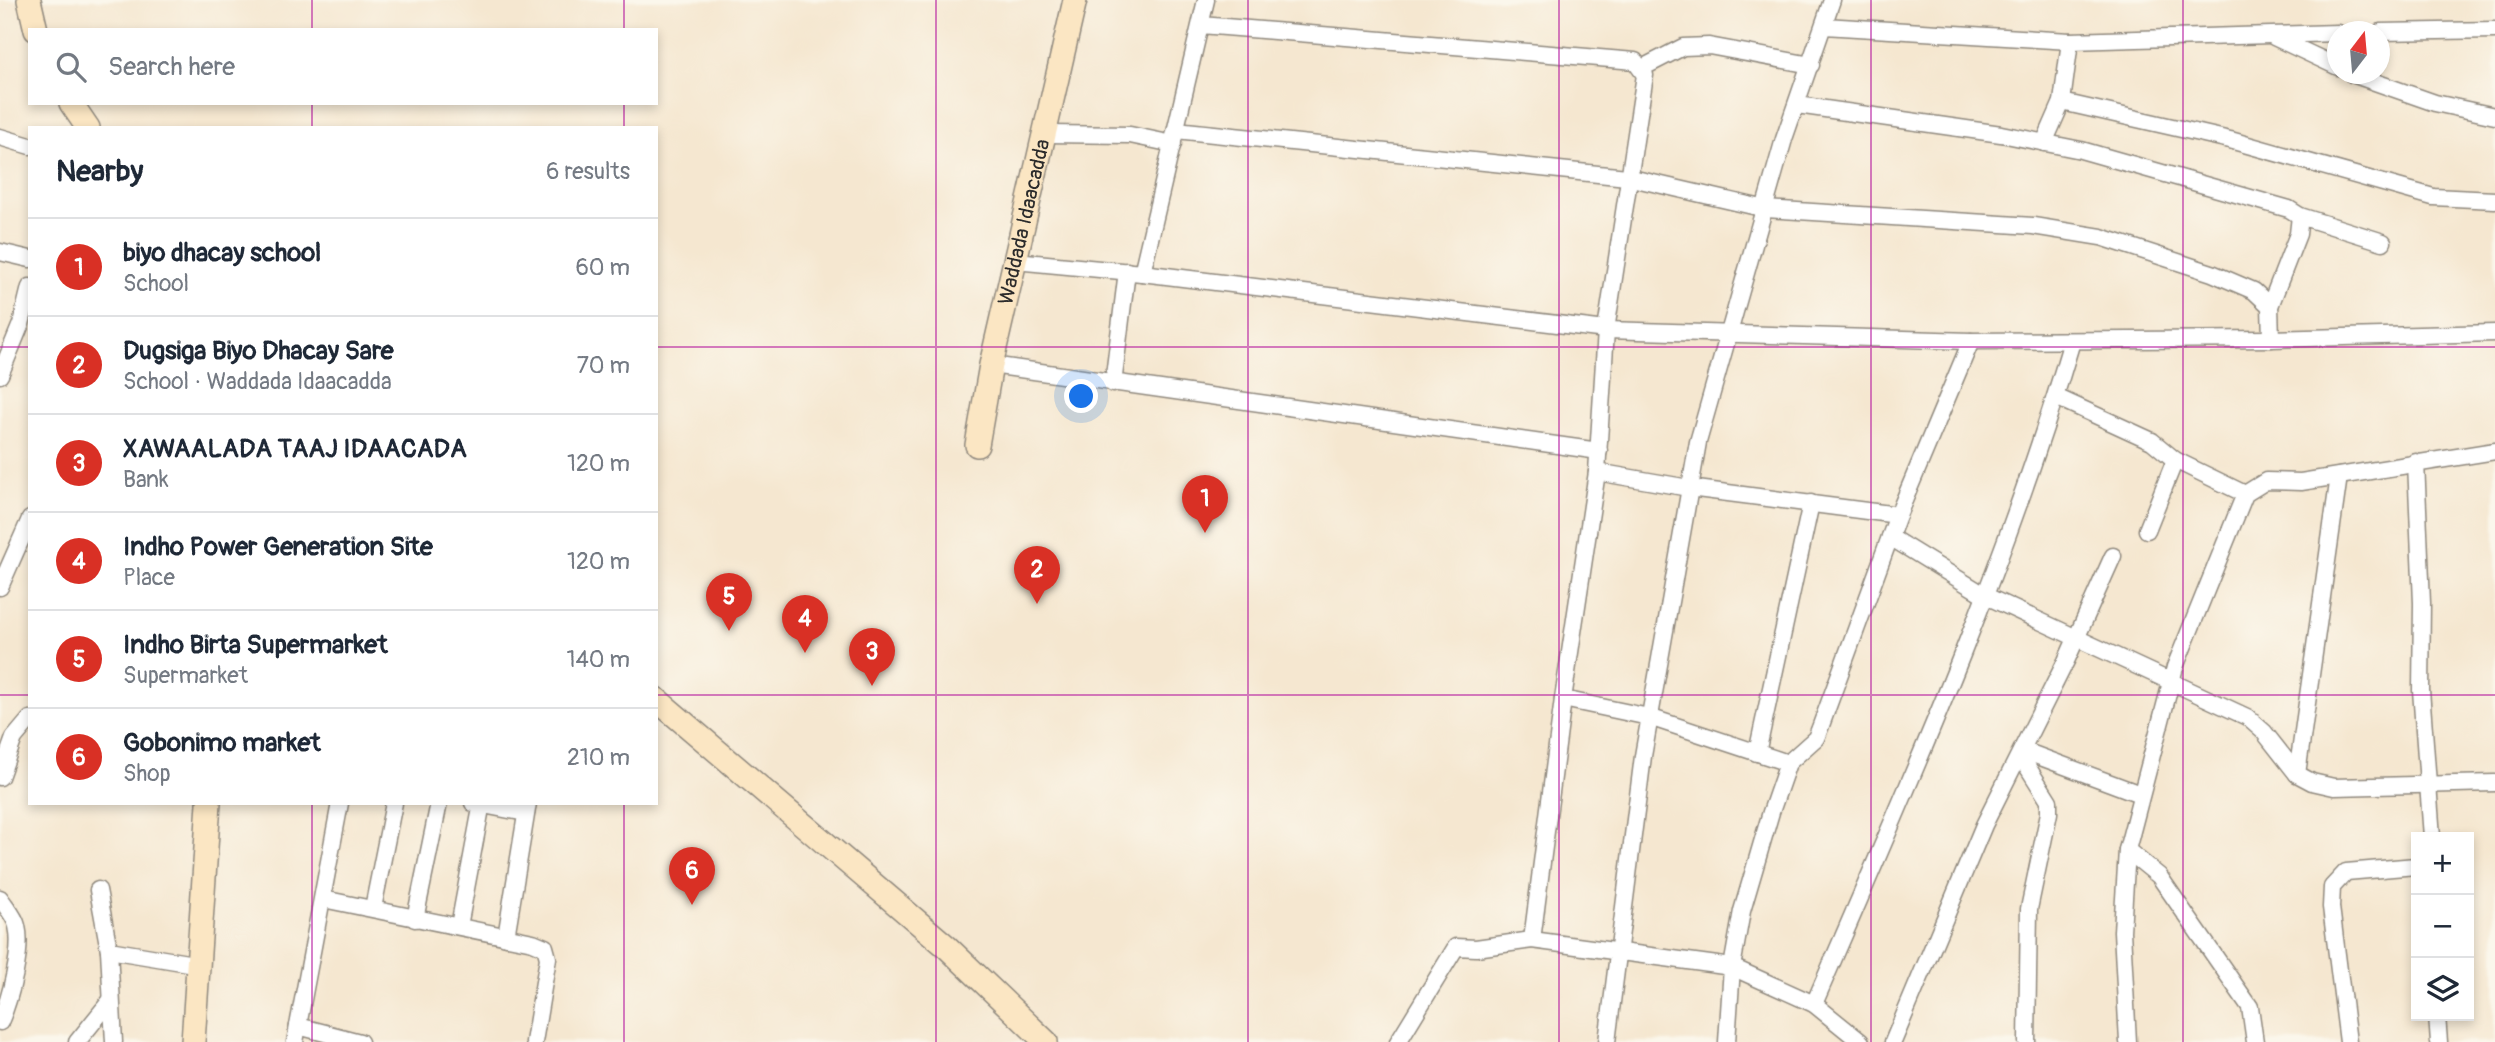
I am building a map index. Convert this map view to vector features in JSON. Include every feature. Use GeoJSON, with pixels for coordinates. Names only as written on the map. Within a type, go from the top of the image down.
{"type":"FeatureCollection","features":[{"type":"Feature","properties":{"kind":"street"},"geometry":{"type":"LineString","coordinates":[[29,0],[36,28]]}},
{"type":"Feature","properties":{"kind":"street","name":"Waddada Idaacadda"},"geometry":{"type":"LineString","coordinates":[[977,445],[991,365],[1075,0]]}},
{"type":"Feature","properties":{"kind":"street"},"geometry":{"type":"LineString","coordinates":[[1113,384],[1135,272],[1174,137],[1206,0]]}},
{"type":"Feature","properties":{"kind":"street"},"geometry":{"type":"LineString","coordinates":[[1607,1042],[1649,716],[1698,442],[1797,105],[1832,0]]}},
{"type":"Feature","properties":{"kind":"street"},"geometry":{"type":"LineString","coordinates":[[1201,25],[1635,61],[1643,68],[1645,75],[1627,177],[1606,330],[1597,472],[1563,699],[1532,940]]}},
{"type":"Feature","properties":{"kind":"street"},"geometry":{"type":"LineString","coordinates":[[1824,26],[2070,41],[2327,33]]}},
{"type":"Feature","properties":{"kind":"street"},"geometry":{"type":"LineString","coordinates":[[2390,32],[2495,30]]}},
{"type":"Feature","properties":{"kind":"street"},"geometry":{"type":"LineString","coordinates":[[2269,34],[2327,62]]}},
{"type":"Feature","properties":{"kind":"street"},"geometry":{"type":"LineString","coordinates":[[2044,143],[2062,102],[2070,41]]}},
{"type":"Feature","properties":{"kind":"street"},"geometry":{"type":"LineString","coordinates":[[1643,68],[1683,47],[1709,46],[1811,65]]}},
{"type":"Feature","properties":{"kind":"street"},"geometry":{"type":"LineString","coordinates":[[2381,84],[2435,103],[2495,116]]}},
{"type":"Feature","properties":{"kind":"street"},"geometry":{"type":"LineString","coordinates":[[2062,102],[2230,140],[2433,197],[2495,200]]}},
{"type":"Feature","properties":{"kind":"street"},"geometry":{"type":"LineString","coordinates":[[72,105],[87,126]]}},
{"type":"Feature","properties":{"kind":"street"},"geometry":{"type":"LineString","coordinates":[[1797,105],[2044,143],[2146,168],[2289,209],[2300,216],[2383,242]]}},
{"type":"Feature","properties":{"kind":"street"},"geometry":{"type":"LineString","coordinates":[[1046,134],[1174,137],[1627,177],[1766,209],[2034,226],[2101,237],[2212,273],[2254,291],[2270,306]]}},
{"type":"Feature","properties":{"kind":"street"},"geometry":{"type":"LineString","coordinates":[[0,137],[28,145]]}},
{"type":"Feature","properties":{"kind":"street"},"geometry":{"type":"LineString","coordinates":[[2271,339],[2270,306],[2298,234],[2300,216]]}},
{"type":"Feature","properties":{"kind":"street"},"geometry":{"type":"LineString","coordinates":[[0,252],[28,259]]}},
{"type":"Feature","properties":{"kind":"street"},"geometry":{"type":"LineString","coordinates":[[1015,261],[1135,272],[1606,330],[1971,341],[2271,339],[2495,333]]}},
{"type":"Feature","properties":{"kind":"street"},"geometry":{"type":"LineString","coordinates":[[0,375],[26,325],[28,306]]}},
{"type":"Feature","properties":{"kind":"street"},"geometry":{"type":"LineString","coordinates":[[1727,1042],[1732,967],[1742,911],[1788,763],[1815,738],[1820,728],[1898,515],[1971,341]]}},
{"type":"Feature","properties":{"kind":"street"},"geometry":{"type":"LineString","coordinates":[[1814,1004],[1986,596],[2056,397],[2072,341]]}},
{"type":"Feature","properties":{"kind":"street"},"geometry":{"type":"LineString","coordinates":[[991,365],[1599,451]]}},
{"type":"Feature","properties":{"kind":"street"},"geometry":{"type":"LineString","coordinates":[[2056,397],[2152,441],[2175,460],[2245,494]]}},
{"type":"Feature","properties":{"kind":"street"},"geometry":{"type":"LineString","coordinates":[[2129,1042],[2122,931],[2127,850],[2171,682],[2245,494],[2266,481],[2301,482],[2495,451]]}},
{"type":"Feature","properties":{"kind":"street"},"geometry":{"type":"LineString","coordinates":[[2147,530],[2175,460]]}},
{"type":"Feature","properties":{"kind":"street"},"geometry":{"type":"LineString","coordinates":[[2416,463],[2422,603],[2421,690],[2432,832]]}},
{"type":"Feature","properties":{"kind":"street"},"geometry":{"type":"LineString","coordinates":[[1597,472],[1689,488],[1898,515]]}},
{"type":"Feature","properties":{"kind":"street"},"geometry":{"type":"LineString","coordinates":[[2298,774],[2339,476]]}},
{"type":"Feature","properties":{"kind":"street"},"geometry":{"type":"LineString","coordinates":[[1757,753],[1811,503]]}},
{"type":"Feature","properties":{"kind":"street"},"geometry":{"type":"LineString","coordinates":[[0,587],[28,524]]}},
{"type":"Feature","properties":{"kind":"street"},"geometry":{"type":"LineString","coordinates":[[1890,537],[1986,596],[2246,717],[2264,732],[2298,774],[2312,782],[2334,787],[2495,783]]}},
{"type":"Feature","properties":{"kind":"street"},"geometry":{"type":"LineString","coordinates":[[1893,1042],[1979,837],[2076,640],[2113,556]]}},
{"type":"Feature","properties":{"kind":"street"},"geometry":{"type":"LineString","coordinates":[[1563,699],[1649,716],[1788,763]]}},
{"type":"Feature","properties":{"kind":"street"},"geometry":{"type":"LineString","coordinates":[[658,701],[947,947],[1046,1042]]}},
{"type":"Feature","properties":{"kind":"street"},"geometry":{"type":"LineString","coordinates":[[0,777],[14,738],[28,721]]}},
{"type":"Feature","properties":{"kind":"street"},"geometry":{"type":"LineString","coordinates":[[2021,753],[2140,794]]}},
{"type":"Feature","properties":{"kind":"street"},"geometry":{"type":"LineString","coordinates":[[2021,753],[2049,801],[2049,814],[2029,909],[2027,1042]]}},
{"type":"Feature","properties":{"kind":"street"},"geometry":{"type":"LineString","coordinates":[[194,1042],[209,805]]}},
{"type":"Feature","properties":{"kind":"street"},"geometry":{"type":"LineString","coordinates":[[340,805],[296,1034],[360,1042]]}},
{"type":"Feature","properties":{"kind":"street"},"geometry":{"type":"LineString","coordinates":[[373,908],[394,805]]}},
{"type":"Feature","properties":{"kind":"street"},"geometry":{"type":"LineString","coordinates":[[415,919],[439,805]]}},
{"type":"Feature","properties":{"kind":"street"},"geometry":{"type":"LineString","coordinates":[[459,926],[479,805]]}},
{"type":"Feature","properties":{"kind":"street"},"geometry":{"type":"LineString","coordinates":[[491,805],[527,808],[506,936]]}},
{"type":"Feature","properties":{"kind":"street"},"geometry":{"type":"LineString","coordinates":[[2127,850],[2159,876],[2235,984],[2250,1007],[2255,1042]]}},
{"type":"Feature","properties":{"kind":"street"},"geometry":{"type":"LineString","coordinates":[[2348,1042],[2331,907],[2332,887],[2346,872],[2411,866]]}},
{"type":"Feature","properties":{"kind":"street"},"geometry":{"type":"LineString","coordinates":[[98,890],[109,950],[114,1042]]}},
{"type":"Feature","properties":{"kind":"street"},"geometry":{"type":"LineString","coordinates":[[0,898],[17,924],[18,944],[7,1004],[0,1022]]}},
{"type":"Feature","properties":{"kind":"street"},"geometry":{"type":"LineString","coordinates":[[323,899],[533,942],[547,951],[534,1042]]}},
{"type":"Feature","properties":{"kind":"street"},"geometry":{"type":"LineString","coordinates":[[1398,1042],[1456,947],[1476,948],[1532,940],[1732,967],[1814,1004],[1861,1042]]}},
{"type":"Feature","properties":{"kind":"street"},"geometry":{"type":"LineString","coordinates":[[109,950],[200,965]]}},
{"type":"Feature","properties":{"kind":"street"},"geometry":{"type":"LineString","coordinates":[[77,1042],[111,1000]]}},
{"type":"Feature","properties":{"kind":"street"},"geometry":{"type":"LineString","coordinates":[[2437,1021],[2439,1042]]}},
{"type":"Feature","properties":{"kind":"place","name":"biyo dhacay school"},"geometry":{"type":"Point","coordinates":[1205,533]}},
{"type":"Feature","properties":{"kind":"place","name":"Dugsiga Biyo Dhacay Sare"},"geometry":{"type":"Point","coordinates":[1037,604]}},
{"type":"Feature","properties":{"kind":"place","name":"Indho Birta Supermarket"},"geometry":{"type":"Point","coordinates":[729,631]}},
{"type":"Feature","properties":{"kind":"place","name":"Indho Power Generation Site"},"geometry":{"type":"Point","coordinates":[805,653]}},
{"type":"Feature","properties":{"kind":"place","name":"XAWAALADA TAAJ IDAACADA"},"geometry":{"type":"Point","coordinates":[872,686]}},
{"type":"Feature","properties":{"kind":"place","name":"Gobonimo market"},"geometry":{"type":"Point","coordinates":[692,905]}}]}
